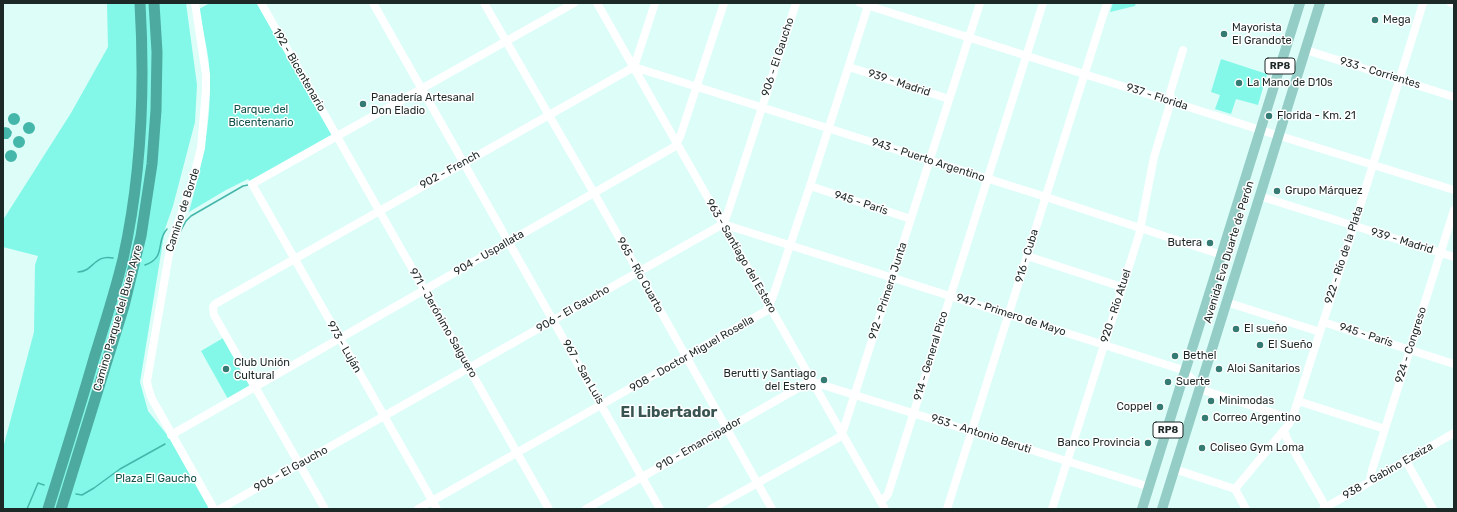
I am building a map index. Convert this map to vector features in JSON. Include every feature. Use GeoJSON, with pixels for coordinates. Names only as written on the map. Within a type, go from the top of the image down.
{"type":"FeatureCollection","features":[{"type":"Feature","properties":{"kind":"highway","name":"Camino Parque del Buen Ayre"},"geometry":{"type":"LineString","coordinates":[[48,509],[112,300],[124,251],[137,172],[141,131],[143,71],[140,3]]}},
{"type":"Feature","properties":{"kind":"highway","name":"Camino Parque del Buen Ayre"},"geometry":{"type":"LineString","coordinates":[[61,509],[124,306],[141,236],[152,164],[156,110],[157,52],[154,3]]}},
{"type":"Feature","properties":{"kind":"main road","name":"Avenida Eva Duarte de Perón"},"geometry":{"type":"LineString","coordinates":[[1142,509],[1186,373],[1300,3]]}},
{"type":"Feature","properties":{"kind":"main road","name":"Avenida Eva Duarte de Perón"},"geometry":{"type":"LineString","coordinates":[[1162,509],[1320,3]]}},
{"type":"Feature","properties":{"kind":"street","name":"Camino de Borde"},"geometry":{"type":"LineString","coordinates":[[195,3],[206,75],[206,102],[203,135],[194,177],[171,244],[147,381],[152,399],[214,509]]}},
{"type":"Feature","properties":{"kind":"street","name":"192 - Bicentenario"},"geometry":{"type":"LineString","coordinates":[[261,3],[337,137]]}},
{"type":"Feature","properties":{"kind":"street","name":"967 - San Luis"},"geometry":{"type":"LineString","coordinates":[[373,3],[660,509]]}},
{"type":"Feature","properties":{"kind":"street","name":"965 - Río Cuarto"},"geometry":{"type":"LineString","coordinates":[[484,3],[594,193],[772,509]]}},
{"type":"Feature","properties":{"kind":"street"},"geometry":{"type":"LineString","coordinates":[[337,137],[574,3]]}},
{"type":"Feature","properties":{"kind":"street","name":"963 - Santiago del Estero"},"geometry":{"type":"LineString","coordinates":[[597,3],[882,506]]}},
{"type":"Feature","properties":{"kind":"street"},"geometry":{"type":"LineString","coordinates":[[634,67],[655,3]]}},
{"type":"Feature","properties":{"kind":"street"},"geometry":{"type":"LineString","coordinates":[[677,144],[724,3]]}},
{"type":"Feature","properties":{"kind":"street","name":"906 - El Gaucho"},"geometry":{"type":"LineString","coordinates":[[220,509],[723,224],[796,3]]}},
{"type":"Feature","properties":{"kind":"street","name":"912 - Primera Junta"},"geometry":{"type":"LineString","coordinates":[[842,434],[980,3]]}},
{"type":"Feature","properties":{"kind":"street","name":"914 - General Pico"},"geometry":{"type":"LineString","coordinates":[[882,506],[888,494],[1043,3]]}},
{"type":"Feature","properties":{"kind":"street","name":"916 - Cuba"},"geometry":{"type":"LineString","coordinates":[[947,509],[1107,3]]}},
{"type":"Feature","properties":{"kind":"street","name":"922 - Río de la Plata"},"geometry":{"type":"LineString","coordinates":[[1235,489],[1292,419],[1423,3]]}},
{"type":"Feature","properties":{"kind":"street"},"geometry":{"type":"LineString","coordinates":[[769,307],[791,245],[849,67],[864,4]]}},
{"type":"Feature","properties":{"kind":"street","name":"937 - Florida"},"geometry":{"type":"LineString","coordinates":[[864,4],[1454,190]]}},
{"type":"Feature","properties":{"kind":"street","name":"920 - Río Atuel"},"geometry":{"type":"LineString","coordinates":[[1052,509],[1141,228],[1154,157],[1171,101],[1170,93],[1183,50]]}},
{"type":"Feature","properties":{"kind":"street","name":"933 - Corrientes"},"geometry":{"type":"LineString","coordinates":[[1306,50],[1454,97]]}},
{"type":"Feature","properties":{"kind":"street","name":"943 - Puerto Argentino"},"geometry":{"type":"LineString","coordinates":[[634,67],[1046,197],[1222,255]]}},
{"type":"Feature","properties":{"kind":"street","name":"902 - French"},"geometry":{"type":"LineString","coordinates":[[256,386],[214,315],[213,310],[215,304],[634,67]]}},
{"type":"Feature","properties":{"kind":"street","name":"939 - Madrid"},"geometry":{"type":"LineString","coordinates":[[849,67],[949,99]]}},
{"type":"Feature","properties":{"kind":"street","name":"973 - Luján"},"geometry":{"type":"LineString","coordinates":[[337,137],[252,184],[437,509]]}},
{"type":"Feature","properties":{"kind":"street","name":"971 - Jerónimo Salguero"},"geometry":{"type":"LineString","coordinates":[[337,137],[549,509]]}},
{"type":"Feature","properties":{"kind":"street","name":"904 - Uspallata"},"geometry":{"type":"LineString","coordinates":[[172,435],[339,338],[671,150],[677,144]]}},
{"type":"Feature","properties":{"kind":"street","name":"945 - París"},"geometry":{"type":"LineString","coordinates":[[810,186],[911,219]]}},
{"type":"Feature","properties":{"kind":"street","name":"939 - Madrid"},"geometry":{"type":"LineString","coordinates":[[1259,196],[1454,256]]}},
{"type":"Feature","properties":{"kind":"street","name":"924 - Congreso"},"geometry":{"type":"LineString","coordinates":[[1370,481],[1409,349],[1454,210]]}},
{"type":"Feature","properties":{"kind":"street","name":"947 - Primero de Mayo"},"geometry":{"type":"LineString","coordinates":[[723,224],[1180,369],[1206,391],[1292,419]]}},
{"type":"Feature","properties":{"kind":"street"},"geometry":{"type":"LineString","coordinates":[[1027,256],[1122,287]]}},
{"type":"Feature","properties":{"kind":"street"},"geometry":{"type":"LineString","coordinates":[[1226,302],[1320,332]]}},
{"type":"Feature","properties":{"kind":"street","name":"908 - Doctor Miguel Rosella"},"geometry":{"type":"LineString","coordinates":[[418,509],[766,311],[769,307]]}},
{"type":"Feature","properties":{"kind":"street","name":"945 - París"},"geometry":{"type":"LineString","coordinates":[[1323,322],[1454,364]]}},
{"type":"Feature","properties":{"kind":"street","name":"953 - Antonio Beruti"},"geometry":{"type":"LineString","coordinates":[[813,382],[1150,487]]}},
{"type":"Feature","properties":{"kind":"street","name":"910 - Emancipador"},"geometry":{"type":"LineString","coordinates":[[586,509],[726,428],[807,383],[813,382]]}},
{"type":"Feature","properties":{"kind":"street"},"geometry":{"type":"LineString","coordinates":[[256,386],[325,509]]}},
{"type":"Feature","properties":{"kind":"street"},"geometry":{"type":"LineString","coordinates":[[1298,401],[1385,429]]}},
{"type":"Feature","properties":{"kind":"street"},"geometry":{"type":"LineString","coordinates":[[1284,430],[1325,508]]}},
{"type":"Feature","properties":{"kind":"street","name":"938 - Gabino Ezeiza"},"geometry":{"type":"LineString","coordinates":[[1325,508],[1454,433]]}},
{"type":"Feature","properties":{"kind":"street"},"geometry":{"type":"LineString","coordinates":[[711,509],[838,438],[842,434]]}},
{"type":"Feature","properties":{"kind":"street"},"geometry":{"type":"LineString","coordinates":[[1406,461],[1433,509]]}},
{"type":"Feature","properties":{"kind":"street"},"geometry":{"type":"LineString","coordinates":[[1174,469],[1235,489],[1246,509]]}},
{"type":"Feature","properties":{"kind":"green space","name":"Plaza El Gaucho"},"geometry":{"type":"Polygon","coordinates":[[[107,3],[186,3],[197,85],[195,122],[173,206],[165,229],[140,382],[148,411],[168,436],[208,507],[207,509],[3,509],[3,448],[34,332],[35,265],[38,256],[3,247],[3,220],[71,113],[108,47],[107,3]]]}},
{"type":"Feature","properties":{"kind":"green space","name":"Parque del Bicentenario"},"geometry":{"type":"Polygon","coordinates":[[[210,3],[258,3],[333,136],[251,183],[248,179],[189,212],[203,157],[210,102],[209,64],[199,9],[210,3]]]}},
{"type":"Feature","properties":{"kind":"green space"},"geometry":{"type":"Polygon","coordinates":[[[1113,3],[1136,3],[1135,6],[1110,12],[1113,3]]]}},
{"type":"Feature","properties":{"kind":"green space","name":"La Mano de D10s"},"geometry":{"type":"Polygon","coordinates":[[[1221,59],[1267,74],[1258,105],[1236,99],[1231,114],[1215,109],[1220,95],[1211,92],[1221,59]]]}},
{"type":"Feature","properties":{"kind":"green space","name":"Club Unión Cultural"},"geometry":{"type":"Polygon","coordinates":[[[223,338],[250,387],[228,399],[201,351],[223,338]]]}},
{"type":"Feature","properties":{"kind":"water"},"geometry":{"type":"Polygon","coordinates":[[[12,113],[16,113],[20,119],[16,125],[12,125],[8,121],[8,117],[12,113]]]}},
{"type":"Feature","properties":{"kind":"water"},"geometry":{"type":"Polygon","coordinates":[[[27,122],[31,122],[35,128],[31,134],[27,134],[23,130],[23,126],[27,122]]]}},
{"type":"Feature","properties":{"kind":"water"},"geometry":{"type":"Polygon","coordinates":[[[3,128],[9,128],[12,132],[8,139],[3,139],[3,128]]]}},
{"type":"Feature","properties":{"kind":"water"},"geometry":{"type":"Polygon","coordinates":[[[17,136],[21,136],[25,142],[21,148],[17,148],[13,144],[13,140],[17,136]]]}},
{"type":"Feature","properties":{"kind":"water"},"geometry":{"type":"Polygon","coordinates":[[[9,150],[13,150],[17,156],[13,162],[9,162],[5,158],[5,154],[9,150]]]}},
{"type":"Feature","properties":{"kind":"waterway"},"geometry":{"type":"LineString","coordinates":[[180,232],[186,221],[191,216],[243,186],[248,185]]}},
{"type":"Feature","properties":{"kind":"waterway"},"geometry":{"type":"LineString","coordinates":[[145,265],[152,262],[156,258],[167,229]]}},
{"type":"Feature","properties":{"kind":"waterway"},"geometry":{"type":"LineString","coordinates":[[78,272],[87,269],[102,258],[113,258]]}},
{"type":"Feature","properties":{"kind":"waterway"},"geometry":{"type":"LineString","coordinates":[[76,494],[82,495],[120,469],[165,444]]}},
{"type":"Feature","properties":{"kind":"waterway"},"geometry":{"type":"LineString","coordinates":[[27,509],[38,483],[44,485]]}},
{"type":"Feature","properties":{"kind":"place","name":"Mega"},"geometry":{"type":"Point","coordinates":[1375,20]}},
{"type":"Feature","properties":{"kind":"place","name":"Mayorista El Grandote"},"geometry":{"type":"Point","coordinates":[1224,34]}},
{"type":"Feature","properties":{"kind":"place","name":"La Mano de D10s"},"geometry":{"type":"Point","coordinates":[1239,83]}},
{"type":"Feature","properties":{"kind":"place","name":"Panadería Artesanal Don Eladio"},"geometry":{"type":"Point","coordinates":[363,104]}},
{"type":"Feature","properties":{"kind":"place","name":"Florida - Km. 21"},"geometry":{"type":"Point","coordinates":[1269,116]}},
{"type":"Feature","properties":{"kind":"place","name":"Grupo Márquez"},"geometry":{"type":"Point","coordinates":[1277,191]}},
{"type":"Feature","properties":{"kind":"place","name":"Butera"},"geometry":{"type":"Point","coordinates":[1210,243]}},
{"type":"Feature","properties":{"kind":"place","name":"El sueño"},"geometry":{"type":"Point","coordinates":[1236,329]}},
{"type":"Feature","properties":{"kind":"place","name":"El Sueño"},"geometry":{"type":"Point","coordinates":[1260,345]}},
{"type":"Feature","properties":{"kind":"place","name":"Bethel"},"geometry":{"type":"Point","coordinates":[1175,356]}},
{"type":"Feature","properties":{"kind":"place","name":"Club Unión Cultural"},"geometry":{"type":"Point","coordinates":[226,369]}},
{"type":"Feature","properties":{"kind":"place","name":"Aloi Sanitarios"},"geometry":{"type":"Point","coordinates":[1219,369]}},
{"type":"Feature","properties":{"kind":"place","name":"Berutti y Santiago del Estero"},"geometry":{"type":"Point","coordinates":[824,380]}},
{"type":"Feature","properties":{"kind":"place","name":"Suerte"},"geometry":{"type":"Point","coordinates":[1168,382]}},
{"type":"Feature","properties":{"kind":"place","name":"Minimodas"},"geometry":{"type":"Point","coordinates":[1211,401]}},
{"type":"Feature","properties":{"kind":"place","name":"Coppel"},"geometry":{"type":"Point","coordinates":[1160,407]}},
{"type":"Feature","properties":{"kind":"place","name":"Correo Argentino"},"geometry":{"type":"Point","coordinates":[1205,418]}},
{"type":"Feature","properties":{"kind":"place","name":"Banco Provincia"},"geometry":{"type":"Point","coordinates":[1148,443]}},
{"type":"Feature","properties":{"kind":"place","name":"Coliseo Gym Loma"},"geometry":{"type":"Point","coordinates":[1202,448]}},
{"type":"Feature","properties":{"kind":"district","name":"El Libertador"},"geometry":{"type":"Point","coordinates":[669,413]}}]}
